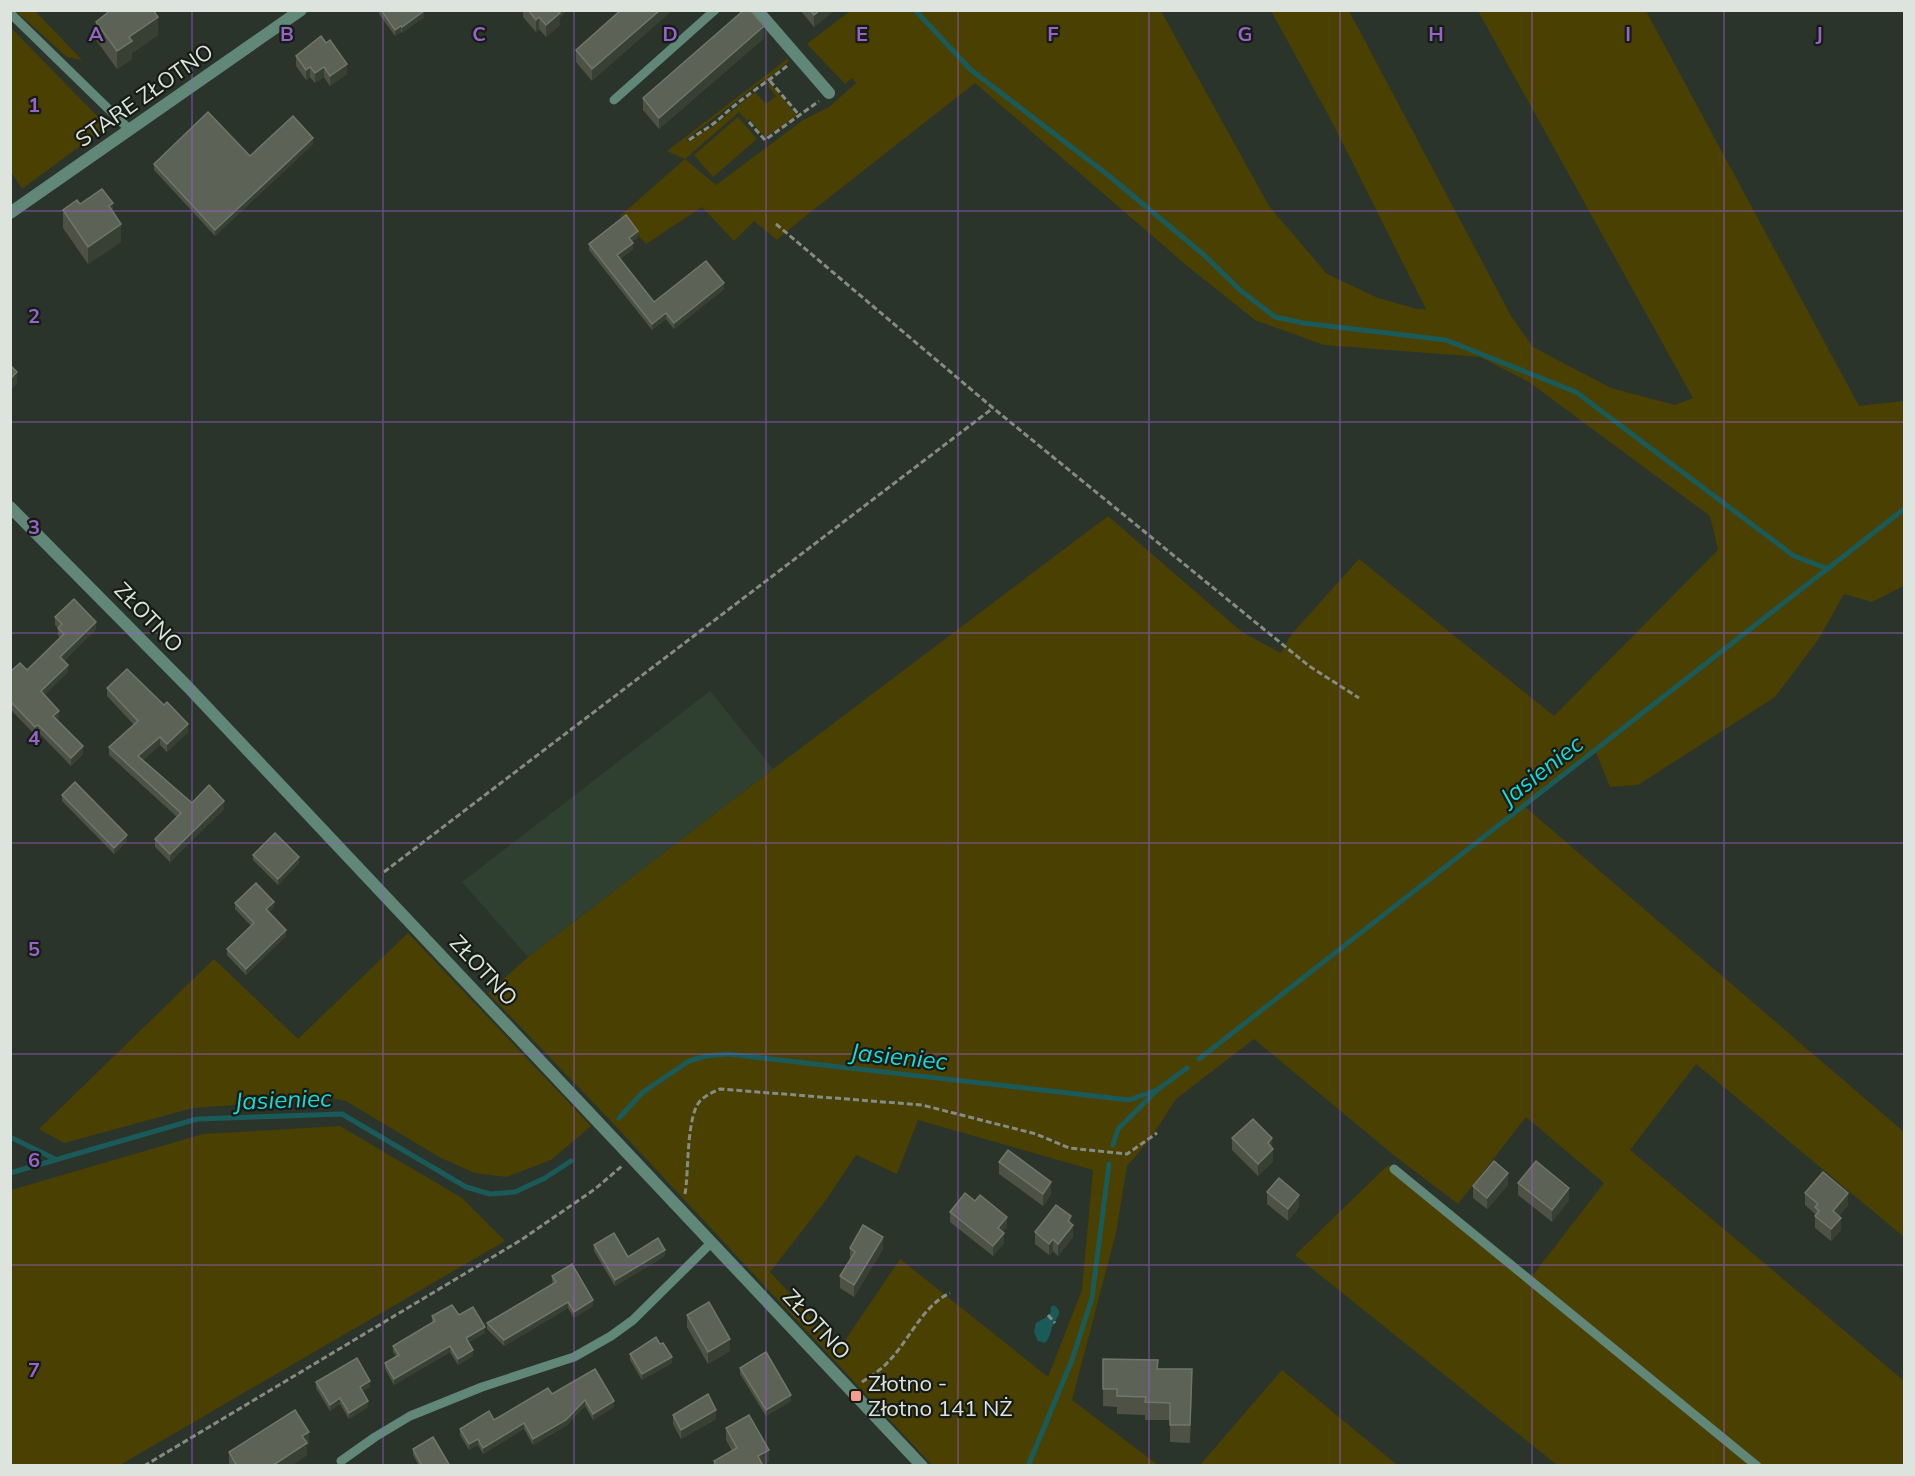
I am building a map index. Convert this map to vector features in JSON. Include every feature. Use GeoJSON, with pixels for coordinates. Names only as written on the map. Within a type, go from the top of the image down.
{"type":"FeatureCollection","features":[{"type":"Feature","properties":{"kind":"street","name":"STARE ZŁOTNO"},"geometry":{"type":"LineString","coordinates":[[10,213],[301,10]]}},
{"type":"Feature","properties":{"kind":"street"},"geometry":{"type":"LineString","coordinates":[[757,10],[829,93]]}},
{"type":"Feature","properties":{"kind":"street","name":"ZŁOTNO"},"geometry":{"type":"LineString","coordinates":[[10,507],[139,636],[922,1466]]}},
{"type":"Feature","properties":{"kind":"lane"},"geometry":{"type":"LineString","coordinates":[[614,100],[715,10]]}},
{"type":"Feature","properties":{"kind":"lane"},"geometry":{"type":"LineString","coordinates":[[10,12],[130,130]]}},
{"type":"Feature","properties":{"kind":"lane"},"geometry":{"type":"LineString","coordinates":[[1394,1169],[1757,1466]]}},
{"type":"Feature","properties":{"kind":"lane"},"geometry":{"type":"LineString","coordinates":[[340,1461],[410,1416],[482,1388],[574,1357],[611,1336],[640,1313],[712,1242]]}},
{"type":"Feature","properties":{"kind":"path"},"geometry":{"type":"LineString","coordinates":[[689,140],[769,81],[797,57]]}},
{"type":"Feature","properties":{"kind":"path"},"geometry":{"type":"LineString","coordinates":[[769,81],[800,116]]}},
{"type":"Feature","properties":{"kind":"path"},"geometry":{"type":"LineString","coordinates":[[748,122],[765,140],[829,93]]}},
{"type":"Feature","properties":{"kind":"path"},"geometry":{"type":"LineString","coordinates":[[776,224],[993,408],[1309,666],[1359,698]]}},
{"type":"Feature","properties":{"kind":"path"},"geometry":{"type":"LineString","coordinates":[[372,882],[993,408]]}},
{"type":"Feature","properties":{"kind":"path"},"geometry":{"type":"LineString","coordinates":[[681,1210],[694,1114],[698,1103],[720,1089],[922,1105],[1036,1134],[1069,1148],[1127,1154],[1157,1133]]}},
{"type":"Feature","properties":{"kind":"path"},"geometry":{"type":"LineString","coordinates":[[144,1466],[520,1240],[595,1189],[632,1157]]}},
{"type":"Feature","properties":{"kind":"path"},"geometry":{"type":"LineString","coordinates":[[852,1391],[888,1362],[924,1316],[942,1297],[950,1293]]}},
{"type":"Feature","properties":{"kind":"path"},"geometry":{"type":"LineString","coordinates":[[1048,1315],[1055,1323]]}},
{"type":"Feature","properties":{"kind":"shaded area"},"geometry":{"type":"Polygon","coordinates":[[[16,11],[37,11],[82,60],[67,57],[16,11]]]}},
{"type":"Feature","properties":{"kind":"shaded area"},"geometry":{"type":"Polygon","coordinates":[[[850,11],[1161,11],[1269,206],[1327,274],[1378,298],[1417,309],[1426,309],[1332,122],[1271,11],[1349,11],[1511,316],[1533,347],[1611,388],[1675,405],[1693,398],[1478,11],[1646,11],[1859,406],[1904,401],[1904,586],[1872,602],[1844,594],[1818,640],[1775,697],[1638,785],[1610,787],[1595,750],[1524,806],[1904,1132],[1904,1237],[1696,1064],[1630,1150],[1904,1381],[1904,1465],[1557,1465],[1295,1255],[1388,1165],[1529,1280],[1604,1183],[1526,1117],[1458,1204],[1396,1157],[1254,1039],[1176,1099],[1150,1139],[1127,1166],[1116,1233],[1072,1400],[1158,1465],[932,1465],[609,1119],[488,993],[528,957],[1108,516],[1242,632],[1281,653],[1290,636],[1359,559],[1554,716],[1718,550],[1710,516],[1529,382],[1480,357],[1324,345],[1255,320],[1186,265],[975,83],[777,240],[754,221],[734,241],[702,207],[646,244],[620,216],[685,159],[716,185],[803,120],[829,107],[856,83],[852,78],[845,84],[807,44],[850,11]],[[918,1120],[897,1174],[856,1155],[826,1200],[770,1272],[840,1348],[900,1259],[1048,1377],[1082,1290],[1093,1170],[918,1120]]]}},
{"type":"Feature","properties":{"kind":"shaded area"},"geometry":{"type":"Polygon","coordinates":[[[11,28],[107,126],[22,189],[11,172],[11,28]]]}},
{"type":"Feature","properties":{"kind":"shaded area"},"geometry":{"type":"Polygon","coordinates":[[[787,59],[789,61],[766,81],[761,82],[687,139],[689,142],[710,129],[755,92],[766,104],[776,96],[768,86],[770,83],[797,116],[765,137],[749,119],[747,121],[739,112],[685,159],[667,151],[787,59]]]}},
{"type":"Feature","properties":{"kind":"shaded area"},"geometry":{"type":"Polygon","coordinates":[[[738,117],[757,139],[713,177],[694,155],[738,117]]]}},
{"type":"Feature","properties":{"kind":"shaded area"},"geometry":{"type":"Polygon","coordinates":[[[710,691],[773,769],[528,957],[462,882],[710,691]]]}},
{"type":"Feature","properties":{"kind":"shaded area"},"geometry":{"type":"Polygon","coordinates":[[[408,933],[591,1126],[551,1160],[507,1177],[475,1173],[441,1158],[346,1101],[331,1098],[193,1108],[64,1143],[39,1129],[214,959],[298,1039],[408,933]]]}},
{"type":"Feature","properties":{"kind":"shaded area"},"geometry":{"type":"Polygon","coordinates":[[[340,1126],[462,1198],[505,1241],[120,1465],[11,1465],[11,1190],[203,1134],[340,1126]]]}},
{"type":"Feature","properties":{"kind":"shaded area"},"geometry":{"type":"Polygon","coordinates":[[[1282,1370],[1397,1465],[1200,1465],[1282,1370]]]}},
{"type":"Feature","properties":{"kind":"water"},"geometry":{"type":"Polygon","coordinates":[[[1054,1305],[1059,1310],[1058,1317],[1045,1343],[1038,1341],[1034,1332],[1036,1323],[1050,1315],[1051,1307],[1054,1305]]]}},
{"type":"Feature","properties":{"kind":"building"},"geometry":{"type":"Polygon","coordinates":[[[111,10],[153,10],[158,17],[129,37],[132,41],[117,51],[96,22],[111,10]]]}},
{"type":"Feature","properties":{"kind":"building"},"geometry":{"type":"Polygon","coordinates":[[[381,10],[423,10],[424,11],[395,30],[381,10]]]}},
{"type":"Feature","properties":{"kind":"building"},"geometry":{"type":"Polygon","coordinates":[[[528,10],[557,10],[560,13],[546,25],[539,17],[536,20],[528,10]]]}},
{"type":"Feature","properties":{"kind":"building"},"geometry":{"type":"Polygon","coordinates":[[[621,10],[660,10],[592,69],[576,50],[621,10]]]}},
{"type":"Feature","properties":{"kind":"building"},"geometry":{"type":"Polygon","coordinates":[[[744,10],[750,10],[764,26],[659,118],[643,98],[744,10]]]}},
{"type":"Feature","properties":{"kind":"building"},"geometry":{"type":"Polygon","coordinates":[[[810,10],[820,10],[814,15],[810,10]]]}},
{"type":"Feature","properties":{"kind":"building"},"geometry":{"type":"Polygon","coordinates":[[[321,36],[326,43],[330,40],[347,64],[330,76],[324,67],[315,73],[310,67],[306,70],[296,56],[321,36]]]}},
{"type":"Feature","properties":{"kind":"building"},"geometry":{"type":"Polygon","coordinates":[[[208,112],[250,156],[293,116],[313,138],[215,230],[154,164],[208,112]]]}},
{"type":"Feature","properties":{"kind":"building"},"geometry":{"type":"Polygon","coordinates":[[[102,189],[113,203],[109,206],[121,224],[88,247],[63,210],[77,200],[80,204],[102,189]]]}},
{"type":"Feature","properties":{"kind":"building"},"geometry":{"type":"Polygon","coordinates":[[[626,215],[638,231],[629,238],[633,243],[617,255],[654,302],[706,261],[724,283],[674,323],[666,313],[652,324],[589,244],[626,215]]]}},
{"type":"Feature","properties":{"kind":"building"},"geometry":{"type":"Polygon","coordinates":[[[10,365],[17,372],[10,379],[10,365]]]}},
{"type":"Feature","properties":{"kind":"building"},"geometry":{"type":"Polygon","coordinates":[[[74,599],[96,622],[60,657],[68,665],[41,691],[59,711],[53,716],[83,746],[71,758],[38,725],[35,727],[12,703],[10,705],[10,672],[20,663],[27,670],[64,634],[58,628],[62,624],[55,617],[74,599]]]}},
{"type":"Feature","properties":{"kind":"building"},"geometry":{"type":"Polygon","coordinates":[[[127,669],[164,705],[167,702],[188,724],[167,744],[160,737],[138,756],[192,803],[209,785],[224,801],[170,854],[155,839],[181,813],[109,747],[138,721],[107,688],[127,669]]]}},
{"type":"Feature","properties":{"kind":"building"},"geometry":{"type":"Polygon","coordinates":[[[75,782],[127,835],[114,848],[62,795],[75,782]]]}},
{"type":"Feature","properties":{"kind":"building"},"geometry":{"type":"Polygon","coordinates":[[[275,833],[299,857],[278,879],[253,855],[275,833]]]}},
{"type":"Feature","properties":{"kind":"building"},"geometry":{"type":"Polygon","coordinates":[[[256,883],[274,902],[266,909],[286,930],[246,969],[227,949],[254,923],[235,903],[256,883]]]}},
{"type":"Feature","properties":{"kind":"building"},"geometry":{"type":"Polygon","coordinates":[[[1253,1119],[1272,1138],[1268,1143],[1273,1149],[1258,1164],[1232,1138],[1253,1119]]]}},
{"type":"Feature","properties":{"kind":"building"},"geometry":{"type":"Polygon","coordinates":[[[1008,1150],[1051,1182],[1043,1194],[999,1162],[1008,1150]]]}},
{"type":"Feature","properties":{"kind":"building"},"geometry":{"type":"Polygon","coordinates":[[[1494,1161],[1508,1173],[1487,1198],[1473,1186],[1494,1161]]]}},
{"type":"Feature","properties":{"kind":"building"},"geometry":{"type":"Polygon","coordinates":[[[1536,1161],[1569,1188],[1552,1210],[1518,1183],[1536,1161]]]}},
{"type":"Feature","properties":{"kind":"building"},"geometry":{"type":"Polygon","coordinates":[[[1823,1172],[1848,1193],[1833,1211],[1841,1218],[1831,1229],[1815,1216],[1819,1211],[1815,1207],[1818,1204],[1805,1193],[1823,1172]]]}},
{"type":"Feature","properties":{"kind":"building"},"geometry":{"type":"Polygon","coordinates":[[[1279,1178],[1299,1195],[1288,1209],[1267,1192],[1279,1178]]]}},
{"type":"Feature","properties":{"kind":"building"},"geometry":{"type":"Polygon","coordinates":[[[965,1193],[975,1201],[980,1195],[1007,1217],[998,1228],[1004,1233],[993,1246],[950,1212],[965,1193]]]}},
{"type":"Feature","properties":{"kind":"building"},"geometry":{"type":"Polygon","coordinates":[[[1056,1205],[1071,1216],[1068,1221],[1073,1225],[1058,1244],[1053,1239],[1049,1244],[1035,1232],[1056,1205]]]}},
{"type":"Feature","properties":{"kind":"building"},"geometry":{"type":"Polygon","coordinates":[[[863,1225],[883,1237],[854,1285],[840,1276],[855,1252],[850,1248],[863,1225]]]}},
{"type":"Feature","properties":{"kind":"building"},"geometry":{"type":"Polygon","coordinates":[[[614,1233],[628,1257],[658,1238],[665,1250],[615,1280],[594,1245],[614,1233]]]}},
{"type":"Feature","properties":{"kind":"building"},"geometry":{"type":"Polygon","coordinates":[[[572,1264],[593,1300],[574,1312],[568,1302],[504,1340],[487,1323],[556,1282],[552,1276],[572,1264]]]}},
{"type":"Feature","properties":{"kind":"building"},"geometry":{"type":"Polygon","coordinates":[[[709,1302],[730,1339],[708,1352],[687,1315],[709,1302]]]}},
{"type":"Feature","properties":{"kind":"building"},"geometry":{"type":"Polygon","coordinates":[[[452,1305],[459,1315],[473,1307],[485,1327],[466,1338],[473,1350],[458,1359],[450,1346],[394,1379],[385,1363],[399,1355],[393,1346],[435,1321],[432,1316],[452,1305]]]}},
{"type":"Feature","properties":{"kind":"building"},"geometry":{"type":"Polygon","coordinates":[[[656,1337],[672,1357],[642,1374],[630,1354],[656,1337]]]}},
{"type":"Feature","properties":{"kind":"building"},"geometry":{"type":"Polygon","coordinates":[[[766,1352],[791,1395],[766,1410],[740,1368],[766,1352]]]}},
{"type":"Feature","properties":{"kind":"building"},"geometry":{"type":"Polygon","coordinates":[[[357,1358],[370,1381],[360,1387],[368,1401],[349,1413],[340,1398],[330,1405],[316,1382],[357,1358]]]}},
{"type":"Feature","properties":{"kind":"building"},"geometry":{"type":"Polygon","coordinates":[[[1103,1359],[1158,1360],[1157,1369],[1192,1369],[1190,1425],[1170,1425],[1170,1403],[1145,1402],[1146,1397],[1117,1396],[1117,1389],[1103,1389],[1103,1359]]]}},
{"type":"Feature","properties":{"kind":"building"},"geometry":{"type":"Polygon","coordinates":[[[595,1369],[614,1401],[593,1414],[585,1400],[566,1420],[533,1439],[524,1423],[483,1448],[478,1439],[469,1444],[460,1429],[489,1411],[494,1420],[548,1388],[552,1394],[595,1369]]]}},
{"type":"Feature","properties":{"kind":"building"},"geometry":{"type":"Polygon","coordinates":[[[708,1394],[716,1410],[681,1430],[673,1415],[708,1394]]]}},
{"type":"Feature","properties":{"kind":"building"},"geometry":{"type":"Polygon","coordinates":[[[295,1410],[309,1432],[302,1436],[307,1443],[272,1466],[237,1466],[229,1452],[295,1410]]]}},
{"type":"Feature","properties":{"kind":"building"},"geometry":{"type":"Polygon","coordinates":[[[749,1415],[769,1450],[758,1456],[763,1466],[716,1466],[714,1461],[737,1448],[726,1428],[749,1415]]]}},
{"type":"Feature","properties":{"kind":"building"},"geometry":{"type":"Polygon","coordinates":[[[433,1437],[450,1466],[422,1466],[413,1449],[433,1437]]]}},
{"type":"Feature","properties":{"kind":"waterway"},"geometry":{"type":"LineString","coordinates":[[915,10],[971,70],[1108,175],[1204,255],[1240,290],[1275,317],[1303,323],[1446,340],[1576,392],[1794,556],[1828,569]]}},
{"type":"Feature","properties":{"kind":"waterway","name":"Jasieniec"},"geometry":{"type":"LineString","coordinates":[[1199,1059],[1904,509]]}},
{"type":"Feature","properties":{"kind":"waterway","name":"Jasieniec"},"geometry":{"type":"LineString","coordinates":[[619,1118],[643,1092],[689,1061],[706,1056],[728,1054],[1129,1100],[1157,1090],[1187,1068]]}},
{"type":"Feature","properties":{"kind":"waterway"},"geometry":{"type":"LineString","coordinates":[[1113,1145],[1118,1129],[1156,1091]]}},
{"type":"Feature","properties":{"kind":"waterway","name":"Jasieniec"},"geometry":{"type":"LineString","coordinates":[[10,1173],[197,1119],[342,1114],[466,1187],[490,1194],[515,1192],[545,1178],[571,1161]]}},
{"type":"Feature","properties":{"kind":"waterway"},"geometry":{"type":"LineString","coordinates":[[10,1137],[55,1159]]}},
{"type":"Feature","properties":{"kind":"waterway"},"geometry":{"type":"LineString","coordinates":[[1028,1466],[1072,1360],[1092,1298],[1109,1164]]}},
{"type":"Feature","properties":{"kind":"place","name":"Złotno - Złotno 141 NŻ"},"geometry":{"type":"Point","coordinates":[856,1396]}}]}
